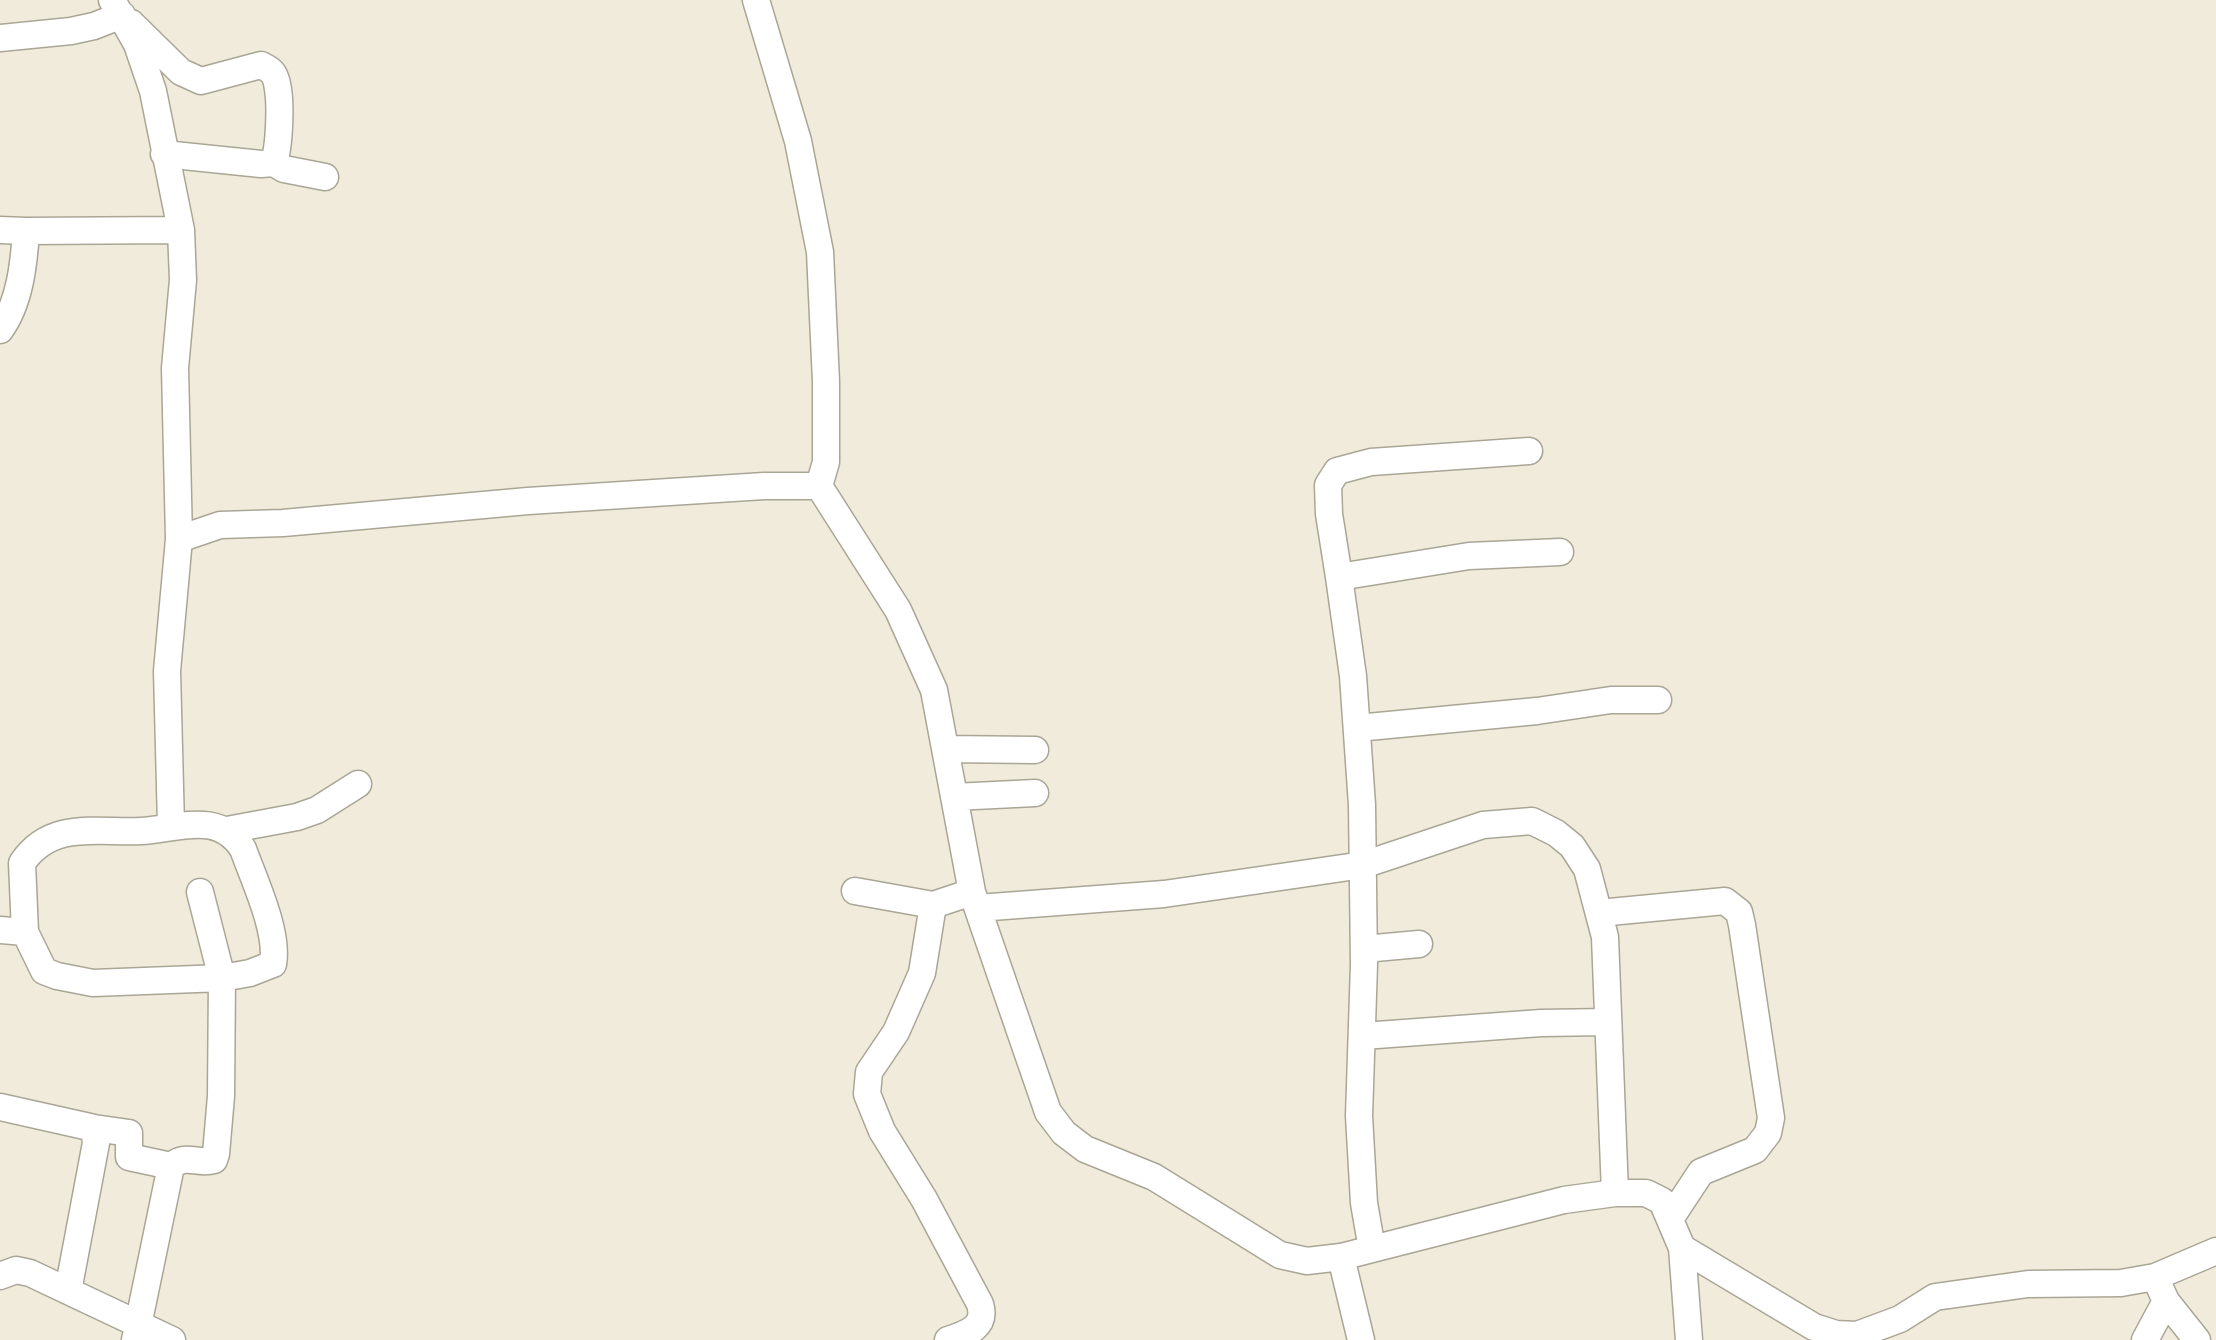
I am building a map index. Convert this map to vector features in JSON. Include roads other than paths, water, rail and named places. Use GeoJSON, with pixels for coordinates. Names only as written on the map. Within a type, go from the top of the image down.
{"type":"FeatureCollection","features":[{"type":"Feature","properties":{"kind":"street"},"geometry":{"type":"LineString","coordinates":[[756,0],[798,141],[820,252],[826,462],[819,486],[898,610],[934,690],[975,900],[1048,1112],[1064,1133],[1085,1149],[1154,1177],[1280,1255],[1307,1261],[1341,1257],[1564,1200],[1615,1193],[1646,1193],[1662,1201],[1682,1248],[1689,1340]]}},
{"type":"Feature","properties":{"kind":"street"},"geometry":{"type":"LineString","coordinates":[[0,38],[94,26],[117,8]]}},
{"type":"Feature","properties":{"kind":"street"},"geometry":{"type":"LineString","coordinates":[[117,8],[137,44],[153,91],[181,230],[183,280],[175,368],[179,539],[167,671],[171,826]]}},
{"type":"Feature","properties":{"kind":"street"},"geometry":{"type":"LineString","coordinates":[[117,8],[181,72],[201,81],[261,65],[272,71],[277,82],[279,145],[274,163]]}},
{"type":"Feature","properties":{"kind":"street"},"geometry":{"type":"LineString","coordinates":[[164,154],[274,163],[284,169],[325,177]]}},
{"type":"Feature","properties":{"kind":"street"},"geometry":{"type":"LineString","coordinates":[[0,230],[181,230]]}},
{"type":"Feature","properties":{"kind":"street"},"geometry":{"type":"LineString","coordinates":[[0,330],[6,322],[23,270],[26,231]]}},
{"type":"Feature","properties":{"kind":"street"},"geometry":{"type":"LineString","coordinates":[[1372,1249],[1364,1203],[1359,1116],[1364,949],[1357,728],[1329,514],[1328,485],[1337,471],[1371,462],[1529,451]]}},
{"type":"Feature","properties":{"kind":"street"},"geometry":{"type":"LineString","coordinates":[[179,539],[220,525],[283,523],[528,501],[764,486],[819,486]]}},
{"type":"Feature","properties":{"kind":"street"},"geometry":{"type":"LineString","coordinates":[[1339,577],[1469,556],[1560,552]]}},
{"type":"Feature","properties":{"kind":"street"},"geometry":{"type":"LineString","coordinates":[[1357,728],[1537,711],[1611,700],[1658,700]]}},
{"type":"Feature","properties":{"kind":"street"},"geometry":{"type":"LineString","coordinates":[[946,749],[1035,750]]}},
{"type":"Feature","properties":{"kind":"street"},"geometry":{"type":"LineString","coordinates":[[227,830],[297,817],[317,810],[358,784]]}},
{"type":"Feature","properties":{"kind":"street"},"geometry":{"type":"LineString","coordinates":[[954,797],[1035,793]]}},
{"type":"Feature","properties":{"kind":"street"},"geometry":{"type":"LineString","coordinates":[[855,891],[933,905],[975,900],[1164,894],[1363,865],[1483,825],[1532,821],[1556,833],[1572,846],[1587,869],[1605,937],[1615,1193]]}},
{"type":"Feature","properties":{"kind":"street"},"geometry":{"type":"LineString","coordinates":[[210,825],[227,830],[243,849],[273,937],[273,964],[265,968],[222,978],[93,983],[44,971],[37,961],[34,947],[13,931],[22,863],[38,843],[87,829],[141,831],[210,825]]}},
{"type":"Feature","properties":{"kind":"street"},"geometry":{"type":"LineString","coordinates":[[0,1107],[129,1133],[129,1157],[171,1166],[184,1158],[214,1160],[221,1096],[222,978],[200,892]]}},
{"type":"Feature","properties":{"kind":"street"},"geometry":{"type":"LineString","coordinates":[[1599,913],[1725,901],[1739,912],[1771,1118],[1768,1133],[1755,1150],[1701,1172],[1670,1219]]}},
{"type":"Feature","properties":{"kind":"street"},"geometry":{"type":"LineString","coordinates":[[933,905],[922,973],[896,1032],[869,1072],[867,1094],[882,1131],[924,1199],[980,1304],[983,1314],[979,1324],[965,1335],[948,1340]]}},
{"type":"Feature","properties":{"kind":"street"},"geometry":{"type":"LineString","coordinates":[[1364,949],[1419,944]]}},
{"type":"Feature","properties":{"kind":"street"},"geometry":{"type":"LineString","coordinates":[[1363,1036],[1541,1023],[1608,1022]]}},
{"type":"Feature","properties":{"kind":"street"},"geometry":{"type":"LineString","coordinates":[[68,1291],[96,1143],[94,1128]]}},
{"type":"Feature","properties":{"kind":"street"},"geometry":{"type":"LineString","coordinates":[[137,1332],[171,1166]]}},
{"type":"Feature","properties":{"kind":"street"},"geometry":{"type":"LineString","coordinates":[[1682,1248],[1814,1327],[1836,1334],[1857,1335],[1871,1331],[1900,1319],[1935,1297],[2028,1284],[2121,1283],[2160,1289],[2197,1340]]}},
{"type":"Feature","properties":{"kind":"street"},"geometry":{"type":"LineString","coordinates":[[2145,1340],[2160,1289],[2216,1251]]}},
{"type":"Feature","properties":{"kind":"street"},"geometry":{"type":"LineString","coordinates":[[1341,1257],[1361,1340]]}},
{"type":"Feature","properties":{"kind":"street"},"geometry":{"type":"LineString","coordinates":[[0,1276],[16,1270],[30,1273],[68,1291],[137,1332],[172,1340]]}}]}
